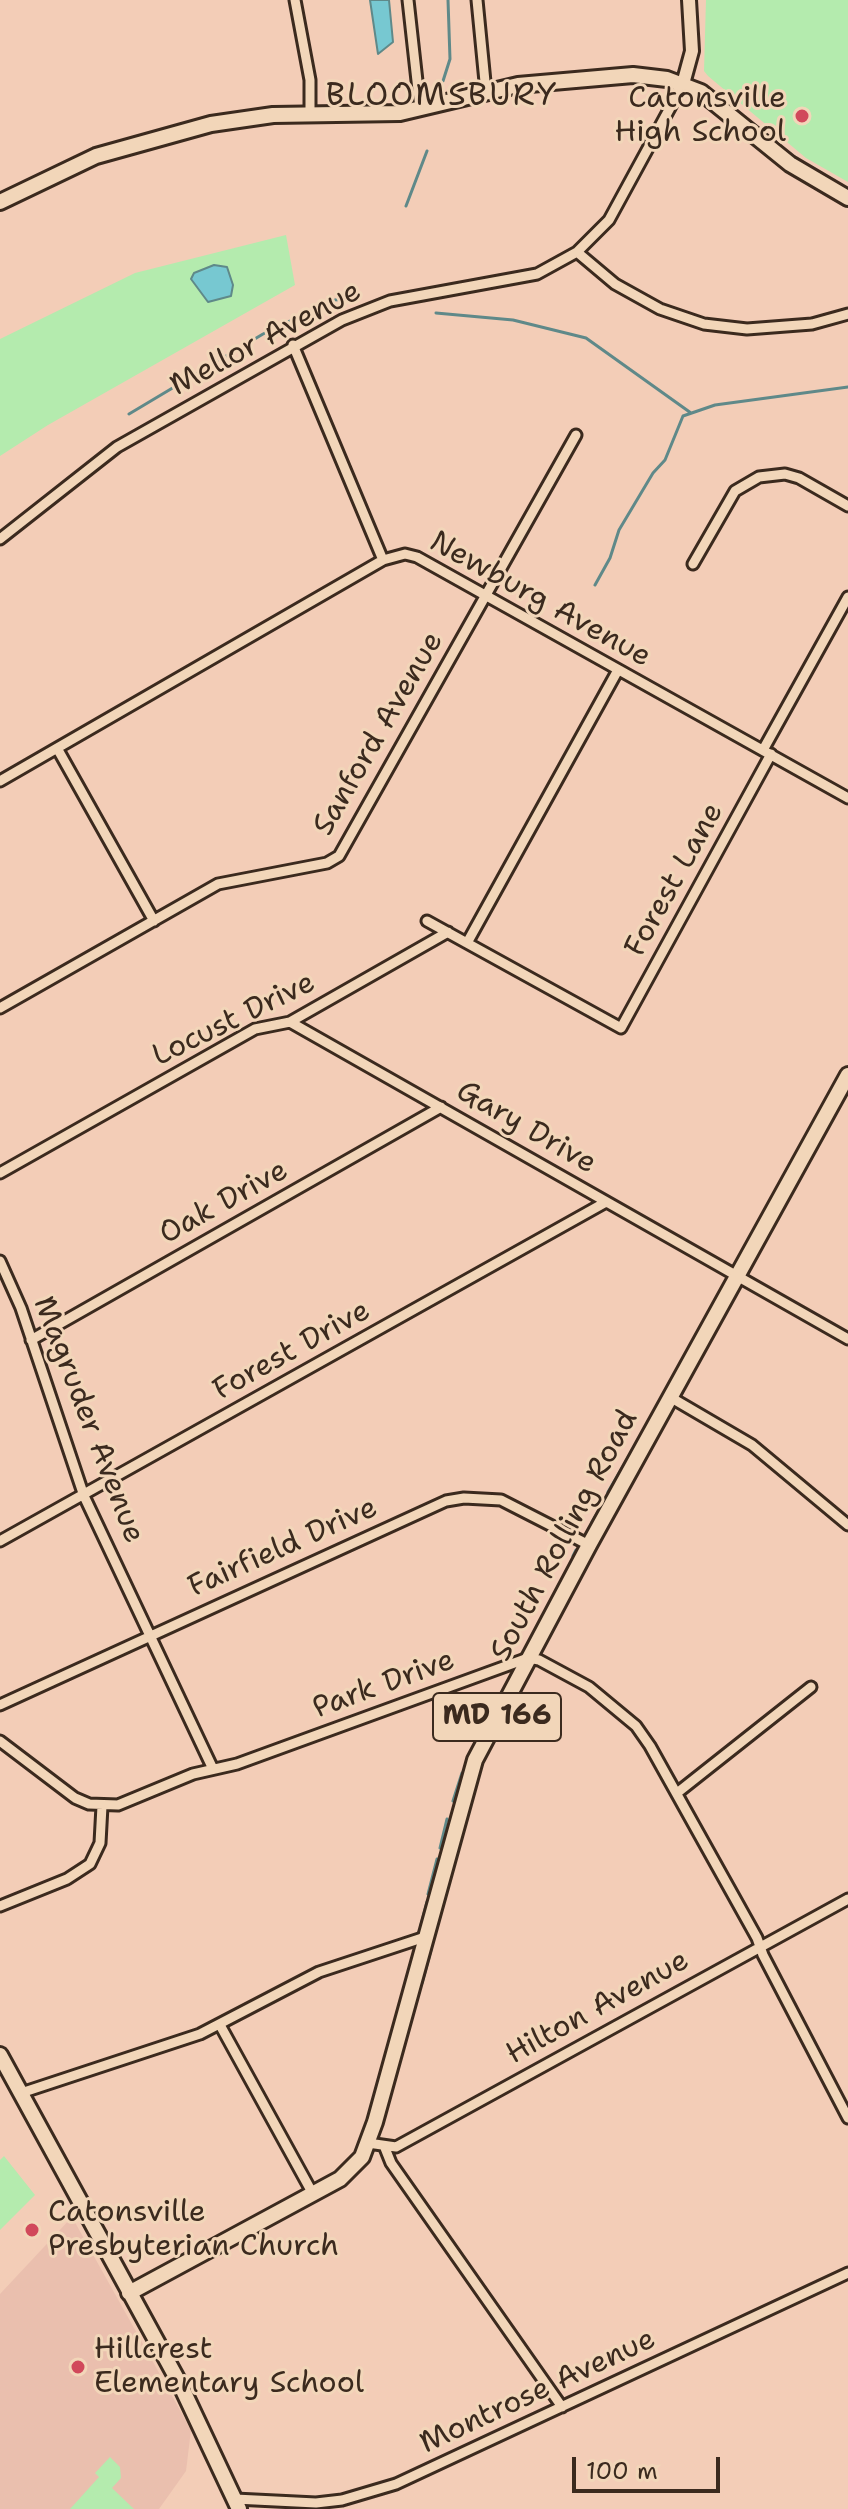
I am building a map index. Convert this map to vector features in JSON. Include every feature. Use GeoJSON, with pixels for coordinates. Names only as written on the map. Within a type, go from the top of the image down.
{"type":"FeatureCollection","features":[{"type":"Feature","properties":{"kind":"main road"},"geometry":{"type":"LineString","coordinates":[[0,202],[76,164],[116,149],[211,124],[273,115],[375,115],[486,92],[633,75],[683,84],[718,102],[790,164],[848,198]]}},
{"type":"Feature","properties":{"kind":"main road","name":"South Rolling Road"},"geometry":{"type":"LineString","coordinates":[[129,2293],[313,2194],[353,2169],[368,2143],[475,1760],[589,1545],[848,1075]]}},
{"type":"Feature","properties":{"kind":"main road"},"geometry":{"type":"LineString","coordinates":[[0,2055],[181,2386],[237,2504]]}},
{"type":"Feature","properties":{"kind":"street"},"geometry":{"type":"LineString","coordinates":[[295,0],[310,80],[310,114]]}},
{"type":"Feature","properties":{"kind":"street"},"geometry":{"type":"LineString","coordinates":[[408,0],[420,108]]}},
{"type":"Feature","properties":{"kind":"street"},"geometry":{"type":"LineString","coordinates":[[477,0],[486,92]]}},
{"type":"Feature","properties":{"kind":"street"},"geometry":{"type":"LineString","coordinates":[[683,84],[692,51],[689,0]]}},
{"type":"Feature","properties":{"kind":"street","name":"Mellor Avenue"},"geometry":{"type":"LineString","coordinates":[[0,539],[117,447],[342,320],[390,301],[537,274],[577,252],[609,220],[683,84]]}},
{"type":"Feature","properties":{"kind":"street"},"geometry":{"type":"LineString","coordinates":[[577,252],[615,284],[670,313],[704,324],[747,329],[812,324],[848,314]]}},
{"type":"Feature","properties":{"kind":"street"},"geometry":{"type":"LineString","coordinates":[[293,345],[383,560]]}},
{"type":"Feature","properties":{"kind":"street","name":"Sanford Avenue"},"geometry":{"type":"LineString","coordinates":[[0,1008],[218,884],[327,863],[339,856],[576,435]]}},
{"type":"Feature","properties":{"kind":"street"},"geometry":{"type":"LineString","coordinates":[[693,564],[735,491],[759,477],[785,474],[799,478],[848,506]]}},
{"type":"Feature","properties":{"kind":"street","name":"Newburg Avenue"},"geometry":{"type":"LineString","coordinates":[[0,781],[383,560],[405,554],[417,557],[848,798]]}},
{"type":"Feature","properties":{"kind":"street","name":"Forest Lane"},"geometry":{"type":"LineString","coordinates":[[467,943],[621,1028],[848,597]]}},
{"type":"Feature","properties":{"kind":"street"},"geometry":{"type":"LineString","coordinates":[[427,921],[467,943],[618,670]]}},
{"type":"Feature","properties":{"kind":"street"},"geometry":{"type":"LineString","coordinates":[[57,748],[154,921]]}},
{"type":"Feature","properties":{"kind":"street","name":"Locust Drive"},"geometry":{"type":"LineString","coordinates":[[0,1173],[255,1029],[290,1022],[448,932]]}},
{"type":"Feature","properties":{"kind":"street","name":"Gary Drive"},"geometry":{"type":"LineString","coordinates":[[290,1022],[848,1339]]}},
{"type":"Feature","properties":{"kind":"street","name":"Oak Drive"},"geometry":{"type":"LineString","coordinates":[[31,1340],[441,1107]]}},
{"type":"Feature","properties":{"kind":"street","name":"Forest Drive"},"geometry":{"type":"LineString","coordinates":[[0,1541],[606,1202]]}},
{"type":"Feature","properties":{"kind":"street","name":"Magruder Avenue"},"geometry":{"type":"LineString","coordinates":[[0,1261],[31,1340],[84,1496],[213,1769]]}},
{"type":"Feature","properties":{"kind":"street"},"geometry":{"type":"LineString","coordinates":[[670,1397],[752,1445],[848,1525]]}},
{"type":"Feature","properties":{"kind":"street","name":"Fairfield Drive"},"geometry":{"type":"LineString","coordinates":[[0,1705],[430,1508],[464,1498],[501,1500],[520,1507],[589,1545]]}},
{"type":"Feature","properties":{"kind":"street"},"geometry":{"type":"LineString","coordinates":[[528,1658],[589,1687],[636,1726],[677,1793],[760,1946],[848,2118]]}},
{"type":"Feature","properties":{"kind":"street","name":"Park Drive"},"geometry":{"type":"LineString","coordinates":[[102,1806],[118,1805],[528,1658]]}},
{"type":"Feature","properties":{"kind":"street"},"geometry":{"type":"LineString","coordinates":[[677,1793],[811,1687]]}},
{"type":"Feature","properties":{"kind":"street"},"geometry":{"type":"LineString","coordinates":[[0,1741],[75,1798],[102,1806],[100,1843],[90,1864],[67,1879],[0,1906]]}},
{"type":"Feature","properties":{"kind":"street","name":"Hilton Avenue"},"geometry":{"type":"LineString","coordinates":[[385,2148],[409,2139],[848,1899]]}},
{"type":"Feature","properties":{"kind":"street"},"geometry":{"type":"LineString","coordinates":[[21,2093],[220,2025],[319,1972],[425,1937]]}},
{"type":"Feature","properties":{"kind":"street"},"geometry":{"type":"LineString","coordinates":[[220,2025],[313,2194]]}},
{"type":"Feature","properties":{"kind":"street"},"geometry":{"type":"LineString","coordinates":[[368,2143],[385,2148],[391,2163],[562,2407]]}},
{"type":"Feature","properties":{"kind":"street","name":"Montrose Avenue"},"geometry":{"type":"LineString","coordinates":[[237,2504],[316,2503],[369,2493],[562,2407],[848,2273]]}},
{"type":"Feature","properties":{"kind":"shaded area","name":"Hillcrest Elementary School"},"geometry":{"type":"Polygon","coordinates":[[[72,2217],[191,2430],[186,2471],[159,2509],[0,2509],[0,2294],[72,2217]]]}},
{"type":"Feature","properties":{"kind":"green space","name":"Catonsville High School"},"geometry":{"type":"Polygon","coordinates":[[[706,0],[848,0],[848,182],[806,158],[704,71],[706,0]]]}},
{"type":"Feature","properties":{"kind":"green space"},"geometry":{"type":"Polygon","coordinates":[[[286,235],[295,285],[48,425],[0,456],[0,339],[135,273],[286,235]]]}},
{"type":"Feature","properties":{"kind":"green space"},"geometry":{"type":"Polygon","coordinates":[[[4,2156],[35,2195],[0,2230],[0,2160],[4,2156]]]}},
{"type":"Feature","properties":{"kind":"green space"},"geometry":{"type":"Polygon","coordinates":[[[110,2457],[120,2467],[121,2478],[112,2488],[134,2509],[70,2509],[99,2477],[95,2473],[110,2457]]]}},
{"type":"Feature","properties":{"kind":"water"},"geometry":{"type":"Polygon","coordinates":[[[370,0],[389,0],[393,42],[378,54],[370,0]]]}},
{"type":"Feature","properties":{"kind":"water"},"geometry":{"type":"Polygon","coordinates":[[[214,265],[227,267],[233,285],[231,296],[208,302],[191,279],[194,273],[214,265]]]}},
{"type":"Feature","properties":{"kind":"waterway"},"geometry":{"type":"LineString","coordinates":[[443,81],[450,59],[448,0]]}},
{"type":"Feature","properties":{"kind":"waterway"},"geometry":{"type":"LineString","coordinates":[[406,206],[427,151]]}},
{"type":"Feature","properties":{"kind":"waterway"},"geometry":{"type":"LineString","coordinates":[[129,414],[263,334],[333,300],[355,299]]}},
{"type":"Feature","properties":{"kind":"waterway"},"geometry":{"type":"LineString","coordinates":[[436,313],[513,320],[586,338],[691,413]]}},
{"type":"Feature","properties":{"kind":"waterway"},"geometry":{"type":"LineString","coordinates":[[595,585],[610,558],[619,530],[653,473],[665,460],[683,416],[715,405],[848,387]]}},
{"type":"Feature","properties":{"kind":"waterway"},"geometry":{"type":"LineString","coordinates":[[661,1399],[675,1374]]}},
{"type":"Feature","properties":{"kind":"waterway"},"geometry":{"type":"LineString","coordinates":[[608,1492],[636,1444]]}},
{"type":"Feature","properties":{"kind":"waterway"},"geometry":{"type":"LineString","coordinates":[[592,1522],[605,1500]]}},
{"type":"Feature","properties":{"kind":"waterway"},"geometry":{"type":"LineString","coordinates":[[573,1556],[576,1550]]}},
{"type":"Feature","properties":{"kind":"waterway"},"geometry":{"type":"LineString","coordinates":[[453,1801],[462,1773]]}},
{"type":"Feature","properties":{"kind":"waterway"},"geometry":{"type":"LineString","coordinates":[[440,1848],[447,1819]]}},
{"type":"Feature","properties":{"kind":"waterway"},"geometry":{"type":"LineString","coordinates":[[428,1894],[437,1859]]}},
{"type":"Feature","properties":{"kind":"waterway"},"geometry":{"type":"LineString","coordinates":[[421,1925],[427,1902]]}},
{"type":"Feature","properties":{"kind":"waterway"},"geometry":{"type":"LineString","coordinates":[[422,1983],[431,1950]]}},
{"type":"Feature","properties":{"kind":"place","name":"Catonsville High School"},"geometry":{"type":"Point","coordinates":[802,116]}},
{"type":"Feature","properties":{"kind":"place","name":"Catonsville Presbyterian Church"},"geometry":{"type":"Point","coordinates":[32,2230]}},
{"type":"Feature","properties":{"kind":"place","name":"Hillcrest Elementary School"},"geometry":{"type":"Point","coordinates":[78,2367]}},
{"type":"Feature","properties":{"kind":"district","name":"BLOOMSBURY"},"geometry":{"type":"Point","coordinates":[442,97]}}]}
